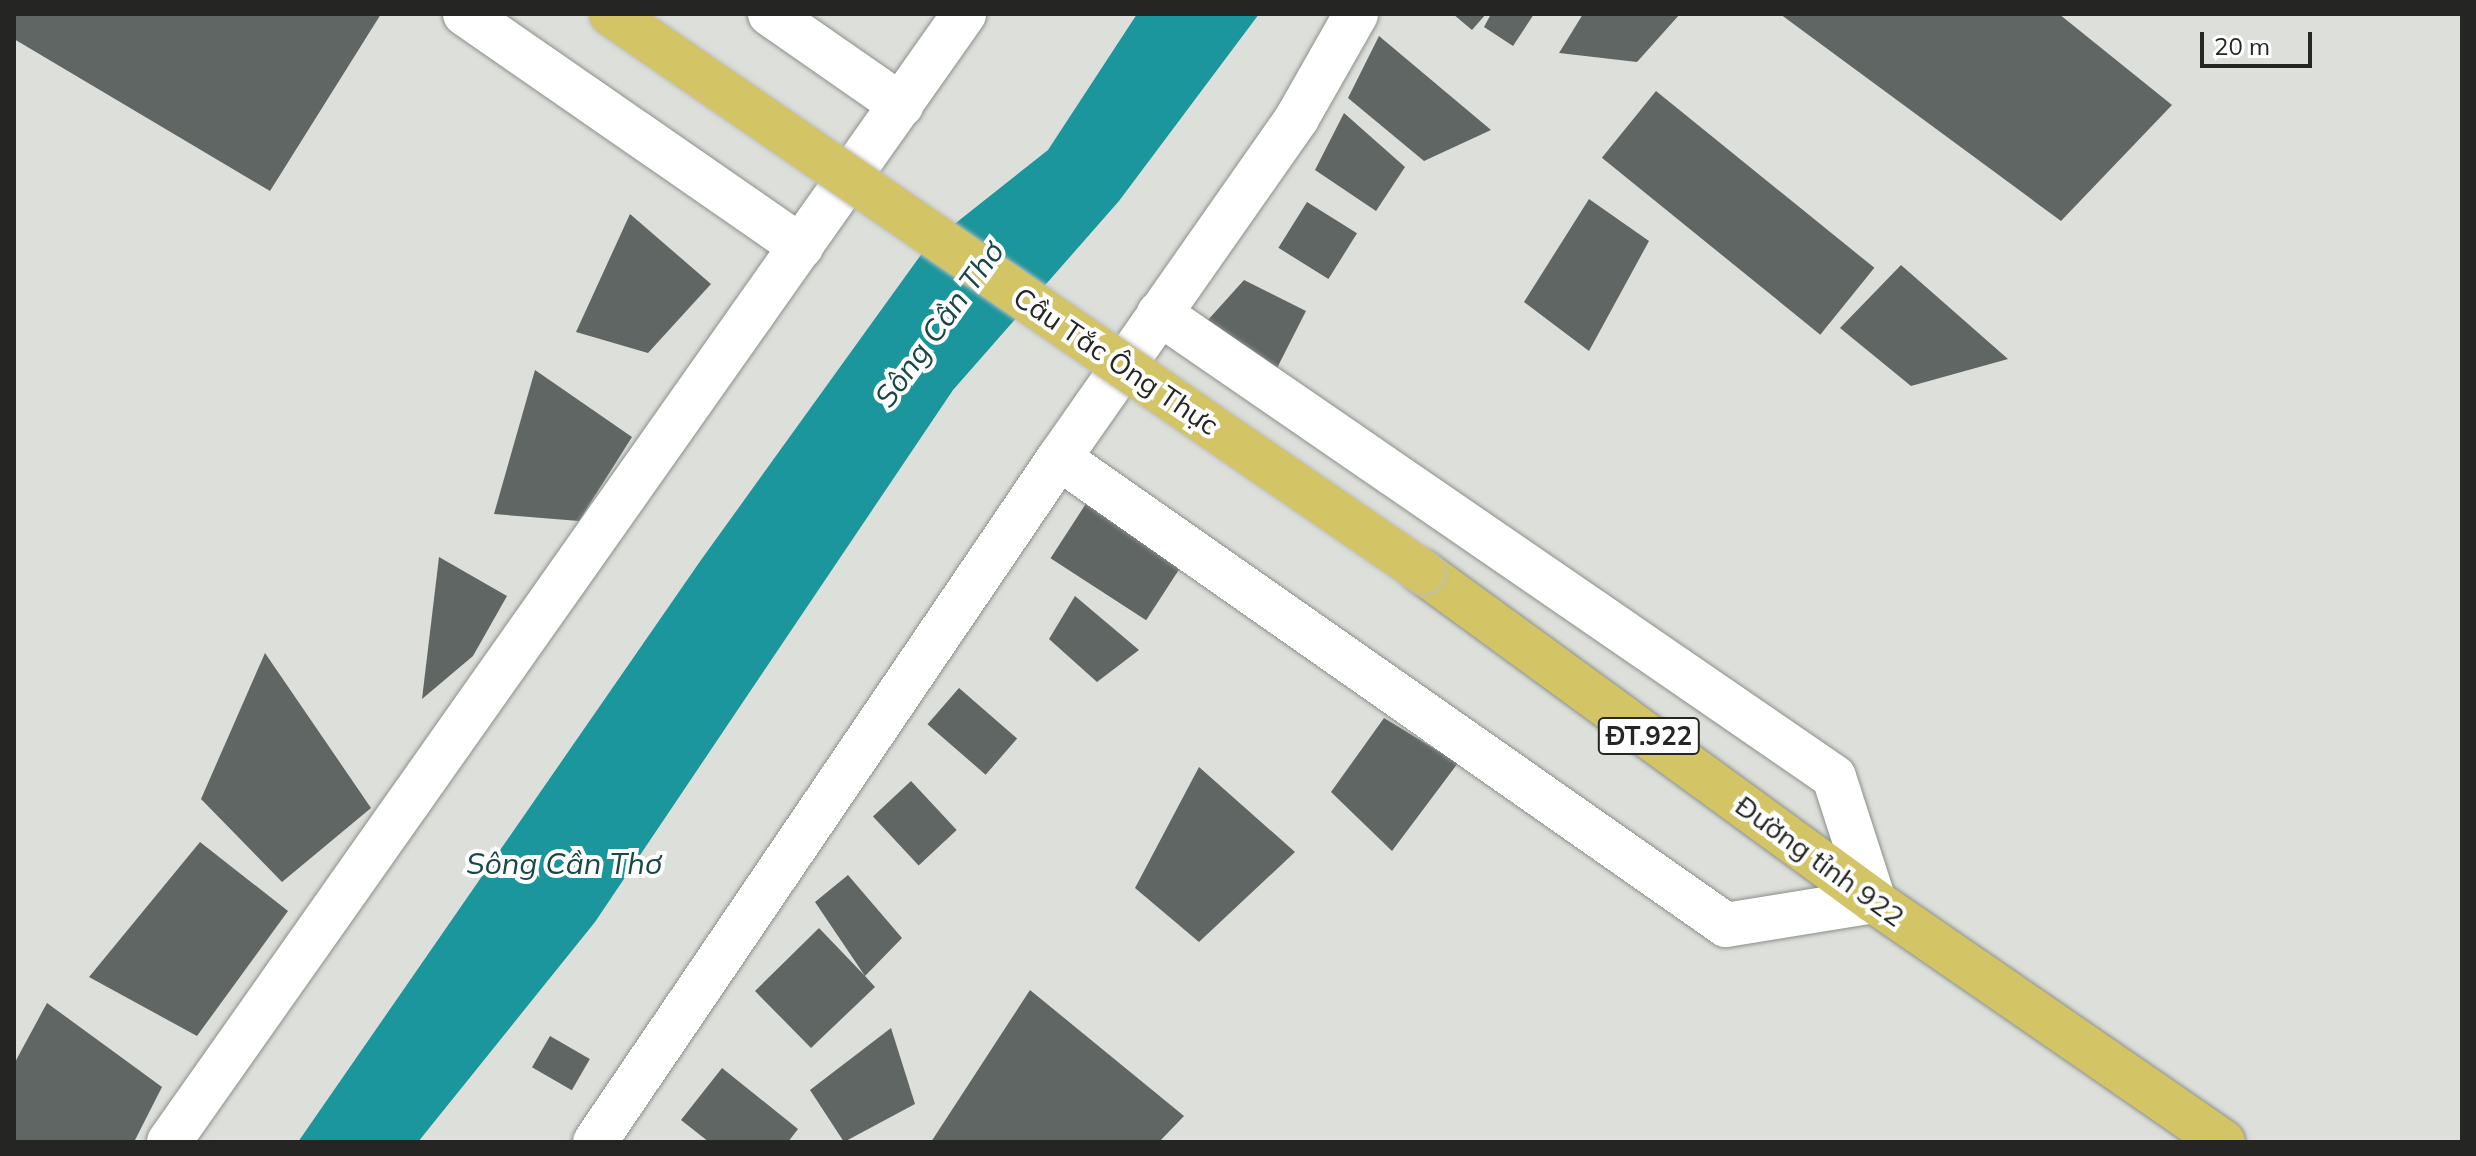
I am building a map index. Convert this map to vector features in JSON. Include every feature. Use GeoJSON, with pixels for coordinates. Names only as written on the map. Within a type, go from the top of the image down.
{"type":"FeatureCollection","features":[{"type":"Feature","properties":{"kind":"main road","name":"Cầu Tắc Ông Thực"},"geometry":{"type":"LineString","coordinates":[[611,14],[1423,572]]}},
{"type":"Feature","properties":{"kind":"main road","name":"Đường tỉnh 922"},"geometry":{"type":"LineString","coordinates":[[1423,572],[1874,901],[2223,1142]]}},
{"type":"Feature","properties":{"kind":"street"},"geometry":{"type":"LineString","coordinates":[[465,14],[801,247]]}},
{"type":"Feature","properties":{"kind":"street"},"geometry":{"type":"LineString","coordinates":[[770,14],[901,105]]}},
{"type":"Feature","properties":{"kind":"street"},"geometry":{"type":"LineString","coordinates":[[169,1142],[423,774],[964,14]]}},
{"type":"Feature","properties":{"kind":"street"},"geometry":{"type":"LineString","coordinates":[[595,1142],[1059,458],[1297,118],[1356,14]]}},
{"type":"Feature","properties":{"kind":"street"},"geometry":{"type":"LineString","coordinates":[[1059,458],[1726,925],[1874,901],[1834,777],[1159,313]]}},
{"type":"Feature","properties":{"kind":"water","name":"Sông Cần Thơ"},"geometry":{"type":"Polygon","coordinates":[[[1137,14],[1259,14],[1119,201],[953,390],[595,922],[418,1142],[298,1142],[701,560],[928,245],[1048,150],[1137,14]]]}},
{"type":"Feature","properties":{"kind":"building"},"geometry":{"type":"Polygon","coordinates":[[[14,14],[381,14],[270,191],[14,39],[14,14]]]}},
{"type":"Feature","properties":{"kind":"building"},"geometry":{"type":"Polygon","coordinates":[[[1453,14],[1486,14],[1472,30],[1453,14]]]}},
{"type":"Feature","properties":{"kind":"building"},"geometry":{"type":"Polygon","coordinates":[[[1491,14],[1534,14],[1513,46],[1484,27],[1491,14]]]}},
{"type":"Feature","properties":{"kind":"building"},"geometry":{"type":"Polygon","coordinates":[[[1583,14],[1680,14],[1637,62],[1559,53],[1583,14]]]}},
{"type":"Feature","properties":{"kind":"building"},"geometry":{"type":"Polygon","coordinates":[[[1780,14],[2059,14],[2172,105],[2061,221],[1780,14]]]}},
{"type":"Feature","properties":{"kind":"building"},"geometry":{"type":"Polygon","coordinates":[[[1379,36],[1491,130],[1424,161],[1348,98],[1379,36]]]}},
{"type":"Feature","properties":{"kind":"building"},"geometry":{"type":"Polygon","coordinates":[[[1656,91],[1874,268],[1820,335],[1602,158],[1656,91]]]}},
{"type":"Feature","properties":{"kind":"building"},"geometry":{"type":"Polygon","coordinates":[[[1344,113],[1405,167],[1376,211],[1315,170],[1344,113]]]}},
{"type":"Feature","properties":{"kind":"building"},"geometry":{"type":"Polygon","coordinates":[[[1589,199],[1649,241],[1589,351],[1524,302],[1589,199]]]}},
{"type":"Feature","properties":{"kind":"building"},"geometry":{"type":"Polygon","coordinates":[[[1307,202],[1357,233],[1328,279],[1278,248],[1307,202]]]}},
{"type":"Feature","properties":{"kind":"building"},"geometry":{"type":"Polygon","coordinates":[[[630,214],[711,284],[648,353],[576,332],[630,214]]]}},
{"type":"Feature","properties":{"kind":"building"},"geometry":{"type":"Polygon","coordinates":[[[1901,265],[2008,359],[1911,386],[1840,328],[1901,265]]]}},
{"type":"Feature","properties":{"kind":"building"},"geometry":{"type":"Polygon","coordinates":[[[1244,280],[1306,311],[1276,370],[1198,331],[1244,280]]]}},
{"type":"Feature","properties":{"kind":"building"},"geometry":{"type":"Polygon","coordinates":[[[535,370],[632,437],[579,521],[494,514],[535,370]]]}},
{"type":"Feature","properties":{"kind":"building"},"geometry":{"type":"Polygon","coordinates":[[[1087,502],[1183,564],[1146,620],[1051,558],[1087,502]]]}},
{"type":"Feature","properties":{"kind":"building"},"geometry":{"type":"Polygon","coordinates":[[[439,557],[507,596],[473,656],[422,699],[439,557]]]}},
{"type":"Feature","properties":{"kind":"building"},"geometry":{"type":"Polygon","coordinates":[[[1075,596],[1139,650],[1097,682],[1049,639],[1075,596]]]}},
{"type":"Feature","properties":{"kind":"building"},"geometry":{"type":"Polygon","coordinates":[[[265,653],[371,808],[282,882],[201,799],[265,653]]]}},
{"type":"Feature","properties":{"kind":"building"},"geometry":{"type":"Polygon","coordinates":[[[959,688],[1017,739],[986,775],[928,724],[959,688]]]}},
{"type":"Feature","properties":{"kind":"building"},"geometry":{"type":"Polygon","coordinates":[[[1384,718],[1458,763],[1392,851],[1331,792],[1384,718]]]}},
{"type":"Feature","properties":{"kind":"building"},"geometry":{"type":"Polygon","coordinates":[[[1199,767],[1295,852],[1199,942],[1135,888],[1199,767]]]}},
{"type":"Feature","properties":{"kind":"building"},"geometry":{"type":"Polygon","coordinates":[[[911,781],[957,830],[919,865],[873,816],[911,781]]]}},
{"type":"Feature","properties":{"kind":"building"},"geometry":{"type":"Polygon","coordinates":[[[200,842],[288,911],[197,1036],[89,977],[200,842]]]}},
{"type":"Feature","properties":{"kind":"building"},"geometry":{"type":"Polygon","coordinates":[[[848,875],[902,938],[865,976],[815,902],[848,875]]]}},
{"type":"Feature","properties":{"kind":"building"},"geometry":{"type":"Polygon","coordinates":[[[819,928],[875,987],[811,1048],[755,991],[819,928]]]}},
{"type":"Feature","properties":{"kind":"building"},"geometry":{"type":"Polygon","coordinates":[[[1030,990],[1184,1116],[1159,1142],[931,1142],[1030,990]]]}},
{"type":"Feature","properties":{"kind":"building"},"geometry":{"type":"Polygon","coordinates":[[[47,1003],[162,1087],[134,1142],[14,1142],[14,1064],[47,1003]]]}},
{"type":"Feature","properties":{"kind":"building"},"geometry":{"type":"Polygon","coordinates":[[[891,1028],[915,1104],[844,1142],[810,1090],[891,1028]]]}},
{"type":"Feature","properties":{"kind":"building"},"geometry":{"type":"Polygon","coordinates":[[[550,1036],[590,1059],[572,1090],[532,1067],[550,1036]]]}},
{"type":"Feature","properties":{"kind":"building"},"geometry":{"type":"Polygon","coordinates":[[[722,1068],[798,1129],[788,1142],[709,1142],[681,1120],[722,1068]]]}}]}
